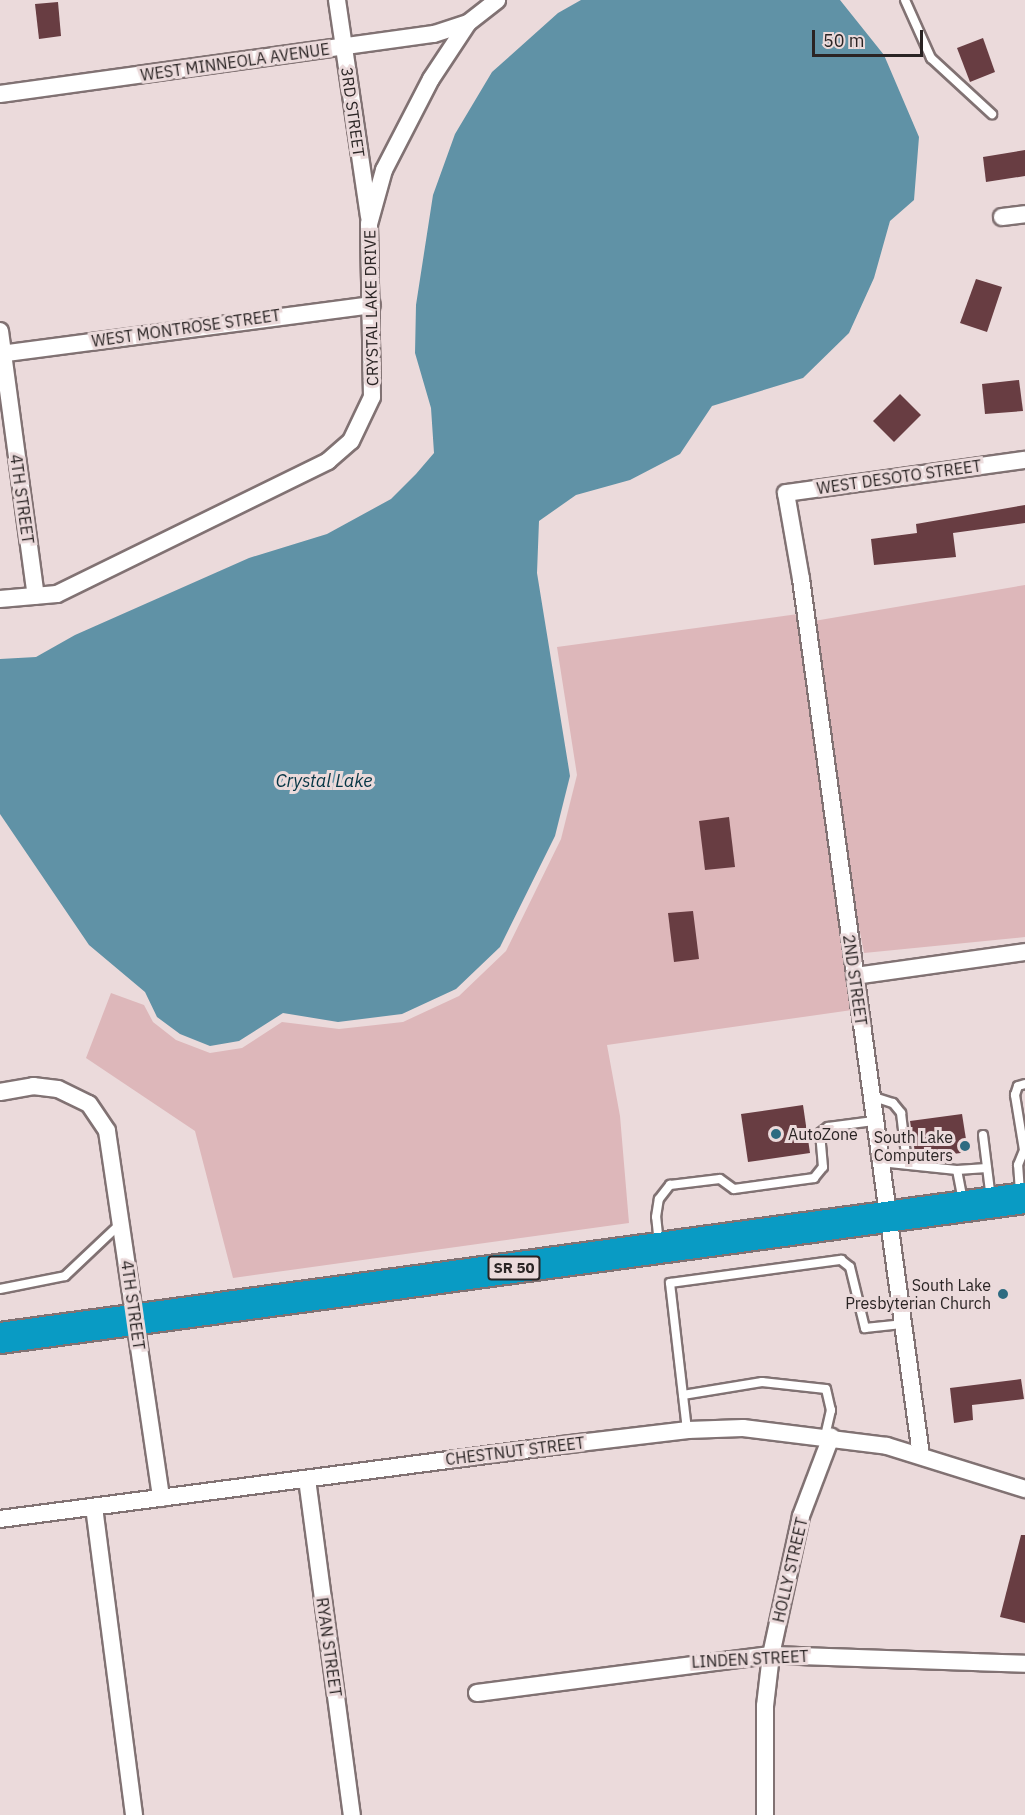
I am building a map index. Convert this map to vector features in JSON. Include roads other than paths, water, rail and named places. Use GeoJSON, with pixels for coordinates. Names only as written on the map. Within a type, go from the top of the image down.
{"type":"FeatureCollection","features":[{"type":"Feature","properties":{"kind":"highway","name":"SR 50"},"geometry":{"type":"LineString","coordinates":[[0,1338],[1023,1198]]}},
{"type":"Feature","properties":{"kind":"street","name":"3RD STREET"},"geometry":{"type":"LineString","coordinates":[[338,0],[369,224]]}},
{"type":"Feature","properties":{"kind":"street","name":"CRYSTAL LAKE DRIVE"},"geometry":{"type":"LineString","coordinates":[[36,596],[57,594],[124,564],[338,454],[362,425],[372,397],[369,224],[396,141],[468,23],[497,0]]}},
{"type":"Feature","properties":{"kind":"street","name":"WEST MINNEOLA AVENUE"},"geometry":{"type":"LineString","coordinates":[[0,94],[434,34],[468,23]]}},
{"type":"Feature","properties":{"kind":"street"},"geometry":{"type":"LineString","coordinates":[[1002,218],[1025,214]]}},
{"type":"Feature","properties":{"kind":"street","name":"WEST MONTROSE STREET"},"geometry":{"type":"LineString","coordinates":[[2,353],[372,305]]}},
{"type":"Feature","properties":{"kind":"street","name":"4TH STREET"},"geometry":{"type":"LineString","coordinates":[[0,331],[36,596]]}},
{"type":"Feature","properties":{"kind":"street","name":"WEST DESOTO STREET"},"geometry":{"type":"LineString","coordinates":[[788,505],[786,493],[1025,460]]}},
{"type":"Feature","properties":{"kind":"street","name":"2ND STREET"},"geometry":{"type":"LineString","coordinates":[[788,505],[921,1455]]}},
{"type":"Feature","properties":{"kind":"street"},"geometry":{"type":"LineString","coordinates":[[0,599],[36,596]]}},
{"type":"Feature","properties":{"kind":"street"},"geometry":{"type":"LineString","coordinates":[[855,976],[1025,952]]}},
{"type":"Feature","properties":{"kind":"street","name":"4TH STREET"},"geometry":{"type":"LineString","coordinates":[[0,1092],[33,1086],[58,1089],[89,1104],[98,1115],[111,1145],[161,1498]]}},
{"type":"Feature","properties":{"kind":"street","name":"CHESTNUT STREET"},"geometry":{"type":"LineString","coordinates":[[0,1519],[687,1430],[743,1428],[828,1437],[921,1455],[1025,1489]]}},
{"type":"Feature","properties":{"kind":"street","name":"HOLLY STREET"},"geometry":{"type":"LineString","coordinates":[[765,1815],[765,1706],[771,1655],[801,1516],[828,1437]]}},
{"type":"Feature","properties":{"kind":"street","name":"RYAN STREET"},"geometry":{"type":"LineString","coordinates":[[307,1479],[352,1815]]}},
{"type":"Feature","properties":{"kind":"street"},"geometry":{"type":"LineString","coordinates":[[94,1507],[134,1815]]}},
{"type":"Feature","properties":{"kind":"street","name":"LINDEN STREET"},"geometry":{"type":"LineString","coordinates":[[477,1693],[669,1665],[771,1655],[1025,1664]]}},
{"type":"Feature","properties":{"kind":"lane"},"geometry":{"type":"LineString","coordinates":[[905,0],[931,58],[992,114]]}},
{"type":"Feature","properties":{"kind":"lane"},"geometry":{"type":"LineString","coordinates":[[1023,1198],[1018,1165],[1025,1150],[1015,1095],[1018,1086],[1025,1084]]}},
{"type":"Feature","properties":{"kind":"lane"},"geometry":{"type":"LineString","coordinates":[[871,1096],[893,1103],[901,1113],[907,1163]]}},
{"type":"Feature","properties":{"kind":"lane"},"geometry":{"type":"LineString","coordinates":[[660,1248],[656,1217],[659,1199],[670,1185],[720,1179],[734,1189],[814,1178],[823,1167],[820,1133],[828,1127],[874,1120]]}},
{"type":"Feature","properties":{"kind":"lane"},"geometry":{"type":"LineString","coordinates":[[977,1204],[987,1168],[982,1135]]}},
{"type":"Feature","properties":{"kind":"lane"},"geometry":{"type":"LineString","coordinates":[[879,1162],[907,1163],[957,1170],[987,1168]]}},
{"type":"Feature","properties":{"kind":"lane"},"geometry":{"type":"LineString","coordinates":[[957,1170],[977,1204]]}},
{"type":"Feature","properties":{"kind":"lane"},"geometry":{"type":"LineString","coordinates":[[0,1289],[65,1276],[121,1223]]}},
{"type":"Feature","properties":{"kind":"lane"},"geometry":{"type":"LineString","coordinates":[[687,1430],[670,1283],[841,1260],[850,1267],[865,1328],[902,1324]]}},
{"type":"Feature","properties":{"kind":"lane"},"geometry":{"type":"LineString","coordinates":[[683,1395],[762,1382],[826,1389],[831,1410],[828,1437]]}},
{"type":"Feature","properties":{"kind":"water","name":"Crystal Lake"},"geometry":{"type":"Polygon","coordinates":[[[581,0],[840,0],[884,55],[919,137],[914,200],[890,221],[874,278],[849,333],[803,378],[712,406],[680,454],[630,480],[576,495],[539,521],[537,573],[570,776],[555,836],[500,947],[456,989],[402,1014],[338,1022],[283,1013],[239,1041],[210,1046],[180,1034],[157,1017],[145,992],[89,945],[0,814],[0,659],[36,657],[75,635],[249,558],[327,534],[391,499],[416,474],[434,453],[431,408],[415,353],[416,305],[433,195],[455,134],[492,72],[558,13],[581,0]]]}},
{"type":"Feature","properties":{"kind":"place","name":"AutoZone"},"geometry":{"type":"Point","coordinates":[776,1134]}},
{"type":"Feature","properties":{"kind":"place","name":"South Lake Computers"},"geometry":{"type":"Point","coordinates":[965,1146]}},
{"type":"Feature","properties":{"kind":"place","name":"South Lake Presbyterian Church"},"geometry":{"type":"Point","coordinates":[1003,1294]}}]}
